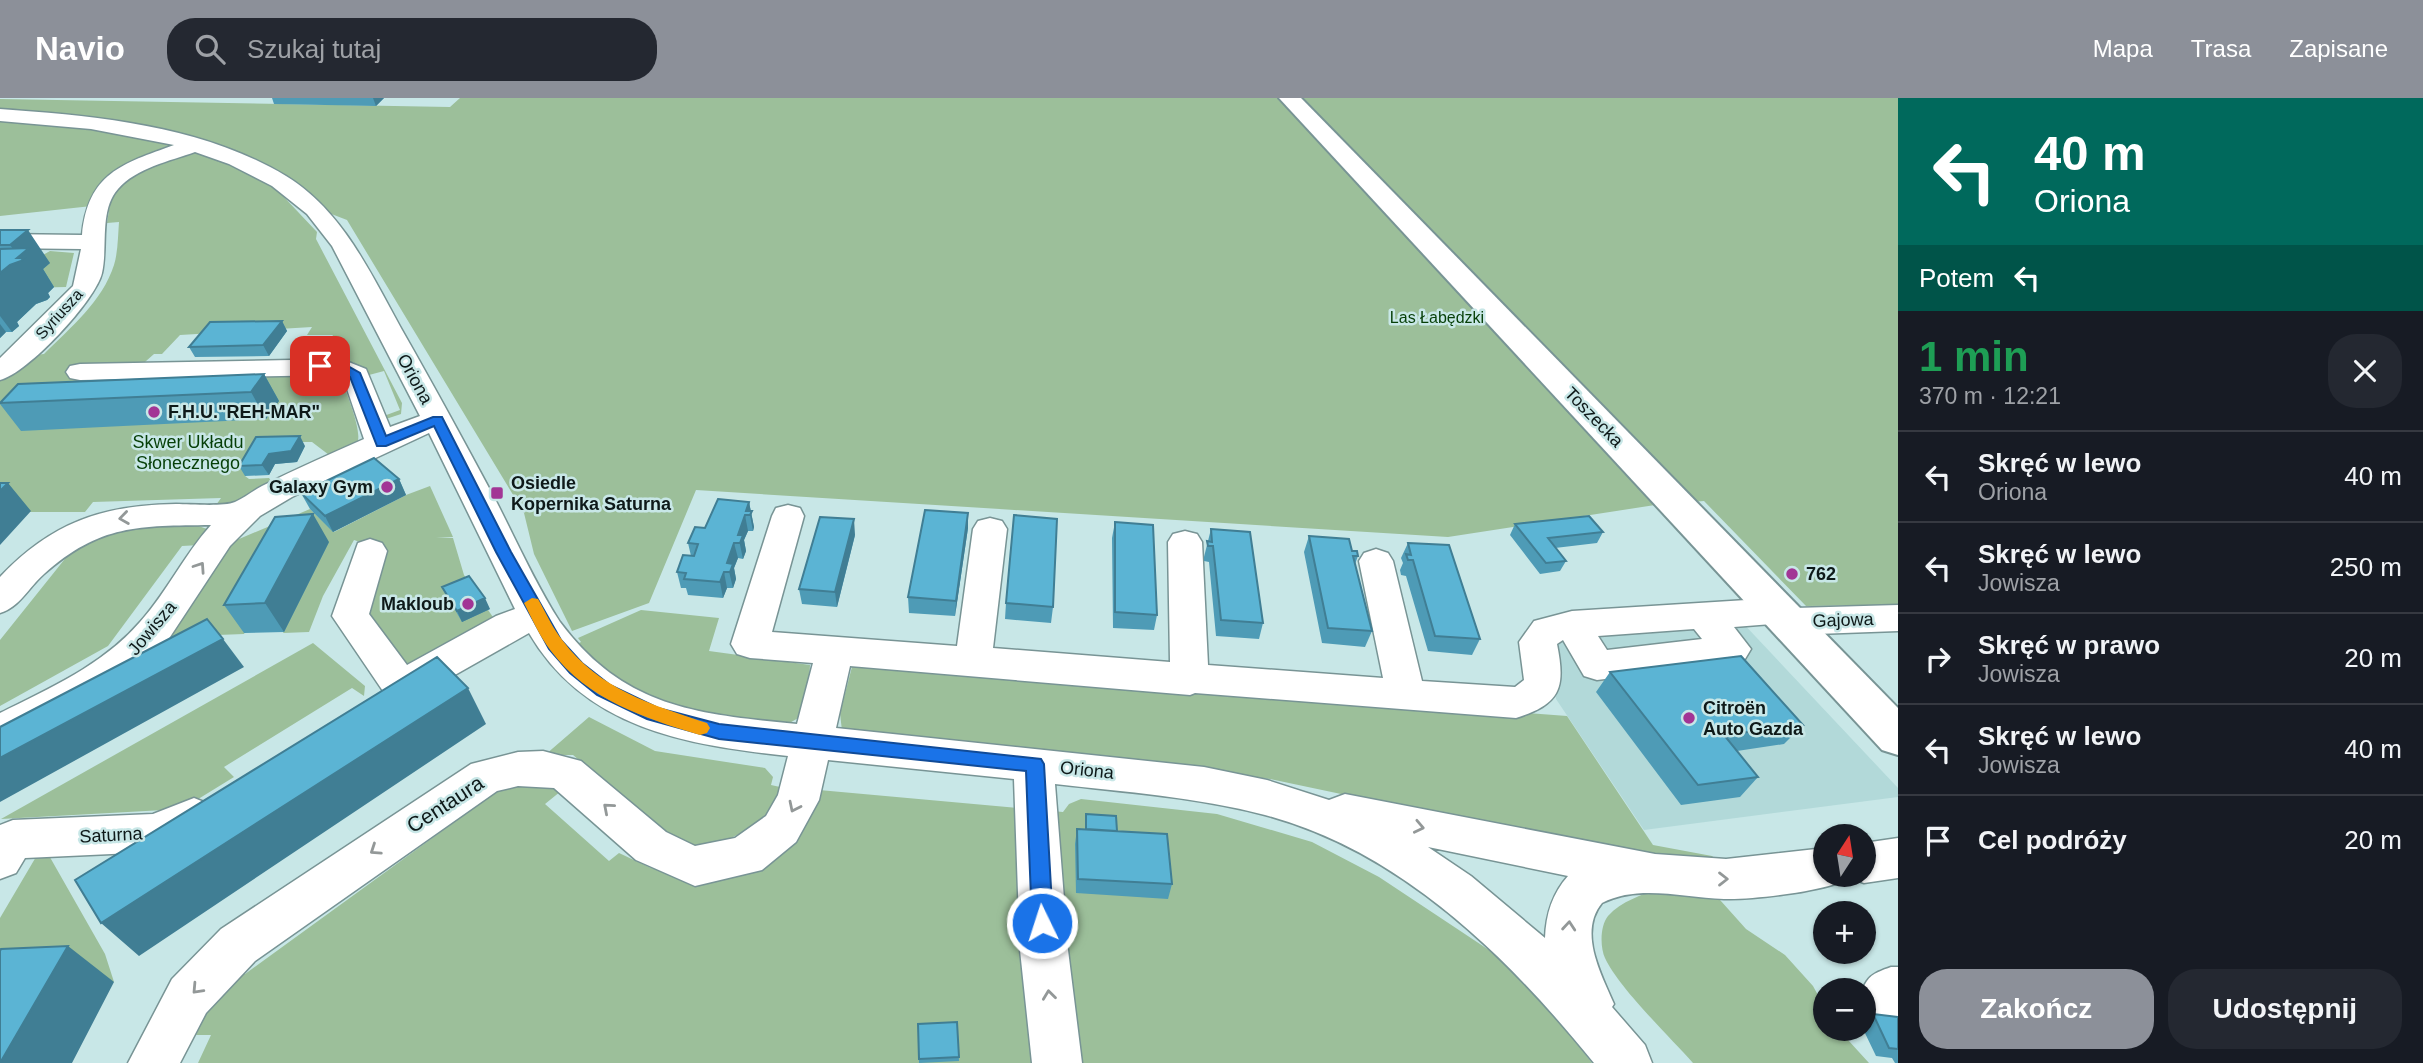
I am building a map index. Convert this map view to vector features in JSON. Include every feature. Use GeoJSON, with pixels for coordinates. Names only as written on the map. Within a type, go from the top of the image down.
{"type":"FeatureCollection","features":[{"type":"Feature","properties":{"kind":"main road","name":"Toszecka"},"geometry":{"type":"LineString","coordinates":[[1289,98],[1898,737]]}},
{"type":"Feature","properties":{"kind":"street","name":"Oriona"},"geometry":{"type":"LineString","coordinates":[[0,115],[90,123],[193,145],[271,176],[324,218],[342,245],[438,419],[555,645],[576,668],[604,690],[636,707],[696,727],[814,743],[1035,764],[1223,786],[1280,800],[1331,819],[1376,841],[1455,891],[1533,957],[1616,1049]]}},
{"type":"Feature","properties":{"kind":"street","name":"Syriusza"},"geometry":{"type":"LineString","coordinates":[[0,372],[12,353],[86,284],[99,205],[111,184],[131,171],[193,145]]}},
{"type":"Feature","properties":{"kind":"street"},"geometry":{"type":"LineString","coordinates":[[0,241],[93,242]]}},
{"type":"Feature","properties":{"kind":"street"},"geometry":{"type":"LineString","coordinates":[[80,372],[341,368],[356,375],[382,443]]}},
{"type":"Feature","properties":{"kind":"street","name":"Jowisza"},"geometry":{"type":"LineString","coordinates":[[0,732],[64,699],[138,650],[220,538],[241,514],[282,489],[438,419]]}},
{"type":"Feature","properties":{"kind":"street","name":"Jowisza"},"geometry":{"type":"LineString","coordinates":[[0,600],[39,557],[58,541],[82,528],[127,517],[241,514]]}},
{"type":"Feature","properties":{"kind":"street"},"geometry":{"type":"LineString","coordinates":[[788,516],[750,644],[1189,680],[1406,694],[1376,561]]}},
{"type":"Feature","properties":{"kind":"street"},"geometry":{"type":"LineString","coordinates":[[973,662],[990,529]]}},
{"type":"Feature","properties":{"kind":"street"},"geometry":{"type":"LineString","coordinates":[[1185,542],[1189,680]]}},
{"type":"Feature","properties":{"kind":"street"},"geometry":{"type":"LineString","coordinates":[[370,551],[350,616],[402,686]]}},
{"type":"Feature","properties":{"kind":"street"},"geometry":{"type":"LineString","coordinates":[[367,709],[402,686],[509,626],[538,615]]}},
{"type":"Feature","properties":{"kind":"street","name":"Gajowa"},"geometry":{"type":"LineString","coordinates":[[1406,694],[1516,703],[1528,700],[1538,693],[1544,680],[1538,642],[1542,635],[1572,624],[1598,666],[1732,649],[1703,615],[1898,618]]}},
{"type":"Feature","properties":{"kind":"street","name":"Centaura"},"geometry":{"type":"LineString","coordinates":[[153,1063],[190,996],[238,945],[486,776],[518,769],[543,768],[566,773],[651,846],[695,866],[746,856],[780,829],[798,800],[834,652]]}},
{"type":"Feature","properties":{"kind":"street"},"geometry":{"type":"LineString","coordinates":[[1035,764],[1034,801],[1044,950],[1057,1063]]}},
{"type":"Feature","properties":{"kind":"street","name":"Saturna"},"geometry":{"type":"LineString","coordinates":[[0,859],[13,839],[155,832],[185,821],[230,797]]}},
{"type":"Feature","properties":{"kind":"street"},"geometry":{"type":"LineString","coordinates":[[1280,800],[1655,874]]}},
{"type":"Feature","properties":{"kind":"street"},"geometry":{"type":"LineString","coordinates":[[1876,861],[1898,858]]}},
{"type":"Feature","properties":{"kind":"street"},"geometry":{"type":"LineString","coordinates":[[1616,1049],[1578,982],[1568,949],[1568,920],[1578,895],[1595,880],[1614,875],[1655,874],[1726,879],[1813,869]]}},
{"type":"Feature","properties":{"kind":"shaded area"},"geometry":{"type":"Polygon","coordinates":[[[1740,620],[1898,788],[1898,797],[1644,830],[1556,699],[1555,634],[1740,620]]]}},
{"type":"Feature","properties":{"kind":"green space","name":"Las Łabędzki"},"geometry":{"type":"Polygon","coordinates":[[[460,98],[1898,98],[1898,605],[1806,606],[1704,501],[1655,505],[1448,537],[696,490],[649,603],[572,631],[534,554],[524,513],[347,220],[282,195],[317,232],[316,239],[402,403],[401,414],[383,420],[381,417],[400,410],[384,371],[369,375],[353,362],[316,362],[333,335],[307,335],[312,327],[180,335],[162,354],[154,354],[128,377],[320,377],[305,372],[340,373],[349,381],[330,379],[343,383],[358,431],[357,443],[333,458],[312,442],[265,442],[245,476],[249,479],[269,478],[276,487],[248,500],[214,508],[221,498],[93,502],[85,512],[0,512],[0,381],[35,355],[44,354],[94,302],[114,265],[119,222],[107,223],[110,204],[0,216],[0,99],[450,107],[460,98]]]}},
{"type":"Feature","properties":{"kind":"green space"},"geometry":{"type":"Polygon","coordinates":[[[50,251],[74,253],[66,287],[22,288],[0,279],[50,251]]]}},
{"type":"Feature","properties":{"kind":"green space"},"geometry":{"type":"Polygon","coordinates":[[[430,486],[453,537],[436,538],[453,538],[464,575],[497,623],[418,664],[399,664],[365,610],[380,549],[354,540],[323,596],[309,632],[283,633],[328,543],[293,544],[244,634],[164,637],[232,542],[310,509],[334,532],[406,495],[430,486]]]}},
{"type":"Feature","properties":{"kind":"green space"},"geometry":{"type":"Polygon","coordinates":[[[193,524],[207,529],[200,545],[182,546],[108,646],[0,706],[0,640],[68,555],[54,552],[128,526],[193,524]]]}},
{"type":"Feature","properties":{"kind":"green space"},"geometry":{"type":"Polygon","coordinates":[[[641,610],[719,618],[709,651],[810,665],[807,713],[786,725],[727,720],[643,695],[614,679],[575,645],[581,642],[578,638],[641,610]]]}},
{"type":"Feature","properties":{"kind":"green space"},"geometry":{"type":"Polygon","coordinates":[[[313,643],[365,686],[364,696],[352,688],[224,767],[234,777],[182,809],[1,819],[313,643]]]}},
{"type":"Feature","properties":{"kind":"green space"},"geometry":{"type":"Polygon","coordinates":[[[853,663],[1567,716],[1653,845],[1712,856],[1724,867],[1431,813],[1270,779],[842,731],[840,713],[853,663]]]}},
{"type":"Feature","properties":{"kind":"green space"},"geometry":{"type":"Polygon","coordinates":[[[589,717],[655,751],[765,768],[773,777],[771,785],[789,789],[763,822],[723,842],[693,846],[672,838],[573,755],[545,755],[589,717]]]}},
{"type":"Feature","properties":{"kind":"green space"},"geometry":{"type":"Polygon","coordinates":[[[496,782],[566,787],[545,804],[609,861],[619,853],[651,868],[704,878],[819,790],[1063,812],[1069,804],[1081,799],[1217,814],[1312,842],[1379,877],[1489,950],[1522,978],[1592,1063],[198,1063],[211,1035],[196,1035],[213,1001],[236,970],[245,974],[475,807],[466,797],[496,782]]]}},
{"type":"Feature","properties":{"kind":"green space"},"geometry":{"type":"Polygon","coordinates":[[[43,845],[105,954],[114,982],[52,986],[0,1063],[0,918],[43,845]]]}},
{"type":"Feature","properties":{"kind":"green space"},"geometry":{"type":"Polygon","coordinates":[[[1660,887],[1712,891],[1746,929],[1785,955],[1813,986],[1813,1041],[1849,1041],[1869,1063],[1693,1063],[1645,1012],[1605,958],[1602,931],[1605,920],[1626,902],[1660,887]]]}},
{"type":"Feature","properties":{"kind":"building"},"geometry":{"type":"Polygon","coordinates":[[[0,230],[28,230],[10,245],[0,245],[0,230]]]}},
{"type":"Feature","properties":{"kind":"building"},"geometry":{"type":"Polygon","coordinates":[[[29,248],[17,258],[24,258],[21,261],[0,273],[0,249],[29,248]]]}},
{"type":"Feature","properties":{"kind":"building"},"geometry":{"type":"Polygon","coordinates":[[[282,321],[263,345],[189,347],[210,322],[282,321]]]}},
{"type":"Feature","properties":{"kind":"building"},"geometry":{"type":"Polygon","coordinates":[[[264,374],[251,392],[0,403],[18,384],[264,374]]]}},
{"type":"Feature","properties":{"kind":"building"},"geometry":{"type":"Polygon","coordinates":[[[300,436],[291,451],[269,454],[262,465],[239,466],[256,437],[300,436]]]}},
{"type":"Feature","properties":{"kind":"building"},"geometry":{"type":"Polygon","coordinates":[[[374,458],[399,479],[325,516],[301,493],[374,458]]]}},
{"type":"Feature","properties":{"kind":"building"},"geometry":{"type":"Polygon","coordinates":[[[0,483],[8,483],[0,491],[0,483]]]}},
{"type":"Feature","properties":{"kind":"building"},"geometry":{"type":"Polygon","coordinates":[[[718,499],[749,502],[746,511],[752,511],[750,515],[745,515],[738,535],[743,535],[740,543],[734,543],[727,563],[733,564],[730,572],[724,572],[720,582],[684,579],[686,573],[677,572],[683,555],[694,556],[698,544],[688,543],[695,527],[705,528],[718,499]]]}},
{"type":"Feature","properties":{"kind":"building"},"geometry":{"type":"Polygon","coordinates":[[[925,510],[968,513],[956,601],[908,597],[925,510]]]}},
{"type":"Feature","properties":{"kind":"building"},"geometry":{"type":"Polygon","coordinates":[[[313,514],[265,603],[224,605],[275,517],[313,514]]]}},
{"type":"Feature","properties":{"kind":"building"},"geometry":{"type":"Polygon","coordinates":[[[1014,515],[1057,519],[1053,607],[1006,603],[1014,515]]]}},
{"type":"Feature","properties":{"kind":"building"},"geometry":{"type":"Polygon","coordinates":[[[1589,516],[1603,532],[1548,538],[1566,561],[1546,563],[1515,524],[1589,516]]]}},
{"type":"Feature","properties":{"kind":"building"},"geometry":{"type":"Polygon","coordinates":[[[820,517],[854,519],[835,592],[799,589],[820,517]]]}},
{"type":"Feature","properties":{"kind":"building"},"geometry":{"type":"Polygon","coordinates":[[[1115,522],[1153,525],[1157,615],[1115,612],[1115,522]]]}},
{"type":"Feature","properties":{"kind":"building"},"geometry":{"type":"Polygon","coordinates":[[[1211,529],[1250,532],[1263,623],[1221,620],[1213,546],[1208,546],[1207,541],[1212,542],[1211,529]]]}},
{"type":"Feature","properties":{"kind":"building"},"geometry":{"type":"Polygon","coordinates":[[[1309,536],[1349,539],[1352,551],[1357,551],[1358,556],[1353,556],[1372,631],[1328,628],[1309,536]]]}},
{"type":"Feature","properties":{"kind":"building"},"geometry":{"type":"Polygon","coordinates":[[[1408,543],[1449,545],[1480,639],[1435,636],[1413,560],[1408,560],[1406,554],[1411,555],[1408,543]]]}},
{"type":"Feature","properties":{"kind":"building"},"geometry":{"type":"Polygon","coordinates":[[[469,576],[485,598],[457,611],[442,587],[469,576]]]}},
{"type":"Feature","properties":{"kind":"building"},"geometry":{"type":"Polygon","coordinates":[[[207,619],[223,639],[0,758],[0,727],[207,619]]]}},
{"type":"Feature","properties":{"kind":"building","name":"Citroën Auto Gazda"},"geometry":{"type":"Polygon","coordinates":[[[1741,656],[1803,725],[1724,735],[1758,777],[1698,785],[1610,672],[1741,656]]]}},
{"type":"Feature","properties":{"kind":"building"},"geometry":{"type":"Polygon","coordinates":[[[437,657],[468,688],[101,923],[75,880],[437,657]]]}},
{"type":"Feature","properties":{"kind":"building"},"geometry":{"type":"Polygon","coordinates":[[[1086,814],[1116,816],[1117,831],[1086,829],[1086,814]]]}},
{"type":"Feature","properties":{"kind":"building"},"geometry":{"type":"Polygon","coordinates":[[[1077,829],[1167,834],[1172,884],[1078,879],[1077,829]]]}},
{"type":"Feature","properties":{"kind":"building"},"geometry":{"type":"Polygon","coordinates":[[[68,946],[0,1063],[1,949],[68,946]]]}},
{"type":"Feature","properties":{"kind":"building"},"geometry":{"type":"Polygon","coordinates":[[[1876,1014],[1898,1017],[1898,1049],[1889,1048],[1876,1020],[1876,1014]]]}},
{"type":"Feature","properties":{"kind":"building"},"geometry":{"type":"Polygon","coordinates":[[[957,1022],[959,1057],[919,1059],[918,1024],[957,1022]]]}},
{"type":"Feature","properties":{"kind":"slow traffic"},"geometry":{"type":"LineString","coordinates":[[532,603],[555,645],[576,668],[604,690],[636,707],[700,728]]}},
{"type":"Feature","properties":{"kind":"place","name":"F.H.U.\"REH-MAR\""},"geometry":{"type":"Point","coordinates":[154,412]}},
{"type":"Feature","properties":{"kind":"place","name":"Galaxy Gym"},"geometry":{"type":"Point","coordinates":[387,487]}},
{"type":"Feature","properties":{"kind":"place","name":"Osiedle Kopernika Saturna"},"geometry":{"type":"Point","coordinates":[497,493]}},
{"type":"Feature","properties":{"kind":"place","name":"762"},"geometry":{"type":"Point","coordinates":[1792,574]}},
{"type":"Feature","properties":{"kind":"place","name":"Makloub"},"geometry":{"type":"Point","coordinates":[468,604]}},
{"type":"Feature","properties":{"kind":"place","name":"Citroën Auto Gazda"},"geometry":{"type":"Point","coordinates":[1689,718]}},
{"type":"Feature","properties":{"kind":"route"},"geometry":{"type":"LineString","coordinates":[[320,366],[341,368],[356,375],[382,443],[438,419],[503,552],[555,645],[576,668],[604,690],[636,707],[673,721],[719,732],[1035,764],[1034,801],[1042,923]]}},
{"type":"Feature","properties":{"kind":"park label","name":"Skwer Układu Słonecznego"},"geometry":{"type":"Point","coordinates":[188,452]}}]}
